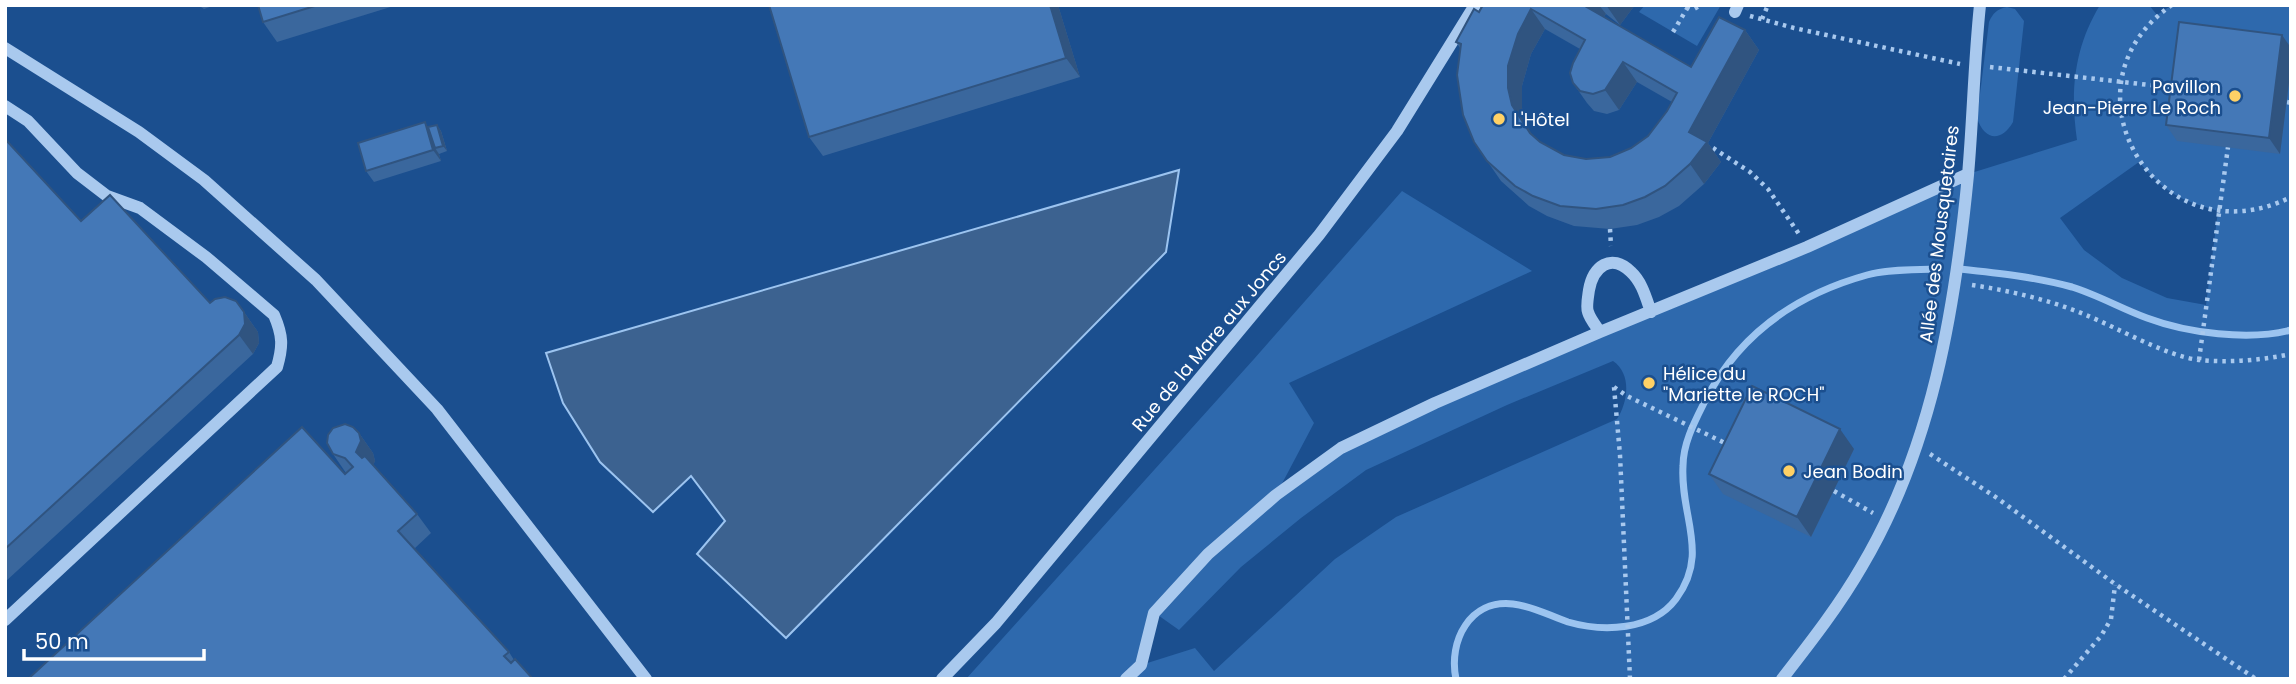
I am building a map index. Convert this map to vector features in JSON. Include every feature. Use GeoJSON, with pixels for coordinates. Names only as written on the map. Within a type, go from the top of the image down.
{"type":"FeatureCollection","features":[{"type":"Feature","properties":{"kind":"street","name":"Rue de la Mare aux Joncs"},"geometry":{"type":"LineString","coordinates":[[942,679],[996,623],[1320,235],[1397,131],[1475,5]]}},
{"type":"Feature","properties":{"kind":"street","name":"Allée des Mousquetaires"},"geometry":{"type":"LineString","coordinates":[[1782,679],[1809,645],[1862,566],[1886,520],[1917,446],[1950,321],[1968,174],[1973,66],[1980,5]]}},
{"type":"Feature","properties":{"kind":"street"},"geometry":{"type":"LineString","coordinates":[[5,48],[139,132],[204,180],[316,280],[438,409],[646,679]]}},
{"type":"Feature","properties":{"kind":"street"},"geometry":{"type":"LineString","coordinates":[[5,106],[28,121],[77,173],[107,196],[140,208],[206,257],[265,307],[274,315],[283,346],[277,367],[5,621]]}},
{"type":"Feature","properties":{"kind":"street"},"geometry":{"type":"LineString","coordinates":[[1126,679],[1140,665],[1154,613],[1208,554],[1276,495],[1341,448],[1435,403],[1807,247],[1968,174]]}},
{"type":"Feature","properties":{"kind":"street"},"geometry":{"type":"LineString","coordinates":[[1600,332],[1587,310],[1589,290],[1593,275],[1599,267],[1610,262],[1622,265],[1632,273],[1642,288],[1651,312]]}},
{"type":"Feature","properties":{"kind":"path"},"geometry":{"type":"LineString","coordinates":[[1673,32],[1688,6],[1694,9],[1701,5]]}},
{"type":"Feature","properties":{"kind":"path"},"geometry":{"type":"LineString","coordinates":[[1762,19],[1768,5]]}},
{"type":"Feature","properties":{"kind":"path"},"geometry":{"type":"LineString","coordinates":[[2172,5],[2157,15],[2140,35],[2127,59],[2121,82],[2122,117],[2129,144],[2139,162],[2159,185],[2185,201],[2218,211],[2257,210],[2291,197]]}},
{"type":"Feature","properties":{"kind":"path"},"geometry":{"type":"LineString","coordinates":[[2199,360],[2228,147]]}},
{"type":"Feature","properties":{"kind":"path"},"geometry":{"type":"LineString","coordinates":[[1713,148],[1768,189],[1807,247]]}},
{"type":"Feature","properties":{"kind":"path"},"geometry":{"type":"LineString","coordinates":[[1954,283],[2001,290],[2046,301],[2161,348],[2199,360],[2247,360],[2291,354]]}},
{"type":"Feature","properties":{"kind":"path"},"geometry":{"type":"LineString","coordinates":[[1630,679],[1615,387],[1627,396],[1733,447]]}},
{"type":"Feature","properties":{"kind":"path"},"geometry":{"type":"LineString","coordinates":[[1917,446],[1997,498],[2115,584],[2256,679]]}},
{"type":"Feature","properties":{"kind":"path"},"geometry":{"type":"LineString","coordinates":[[1833,491],[1886,520]]}},
{"type":"Feature","properties":{"kind":"path"},"geometry":{"type":"LineString","coordinates":[[2064,679],[2101,636],[2111,619],[2115,584]]}},
{"type":"Feature","properties":{"kind":"shaded area"},"geometry":{"type":"Polygon","coordinates":[[[1645,5],[1721,5],[1697,46],[1639,12],[1645,5]]]}},
{"type":"Feature","properties":{"kind":"shaded area"},"geometry":{"type":"Polygon","coordinates":[[[2100,5],[2149,5],[2157,15],[2172,5],[2291,5],[2291,679],[966,679],[1402,191],[1532,271],[1289,383],[1314,423],[1277,493],[1341,448],[1968,174],[2077,140],[2074,104],[2076,70],[2091,21],[2100,5]],[[2139,162],[2060,218],[2084,250],[2122,278],[2167,298],[2206,305],[2218,211],[2174,194],[2139,162]],[[1613,361],[1507,405],[1366,470],[1241,567],[1179,630],[1155,613],[1141,665],[1195,648],[1214,671],[1335,559],[1396,517],[1617,419],[1626,397],[1626,381],[1613,361]]]}},
{"type":"Feature","properties":{"kind":"shaded area"},"geometry":{"type":"Polygon","coordinates":[[[2007,7],[2015,9],[2024,21],[2013,122],[2003,133],[1993,136],[1984,131],[1977,118],[1989,22],[1996,12],[2007,7]]]}},
{"type":"Feature","properties":{"kind":"shaded area"},"geometry":{"type":"Polygon","coordinates":[[[1179,170],[1166,252],[786,638],[697,554],[725,521],[691,476],[653,512],[600,462],[563,403],[546,353],[1179,170]]]}},
{"type":"Feature","properties":{"kind":"building"},"geometry":{"type":"Polygon","coordinates":[[[258,5],[318,5],[263,22],[258,5]]]}},
{"type":"Feature","properties":{"kind":"building"},"geometry":{"type":"Polygon","coordinates":[[[769,5],[1050,5],[1066,58],[809,137],[769,5]]]}},
{"type":"Feature","properties":{"kind":"building"},"geometry":{"type":"Polygon","coordinates":[[[1483,5],[1583,5],[1691,67],[1719,17],[1745,30],[1689,132],[1707,142],[1690,164],[1665,186],[1645,197],[1623,205],[1596,209],[1560,206],[1533,196],[1515,186],[1487,161],[1474,142],[1463,115],[1457,75],[1461,44],[1456,42],[1474,9],[1479,12],[1483,5]],[[1531,9],[1518,34],[1508,66],[1508,88],[1512,105],[1530,133],[1540,142],[1564,155],[1586,159],[1610,157],[1631,148],[1648,136],[1677,93],[1623,62],[1605,90],[1593,94],[1580,91],[1573,83],[1570,73],[1585,40],[1531,9]]]}},
{"type":"Feature","properties":{"kind":"building","name":"Pavillon Jean-Pierre Le Roch"},"geometry":{"type":"Polygon","coordinates":[[[2179,22],[2282,35],[2269,138],[2166,125],[2179,22]]]}},
{"type":"Feature","properties":{"kind":"building"},"geometry":{"type":"Polygon","coordinates":[[[425,122],[433,150],[366,171],[358,143],[425,122]]]}},
{"type":"Feature","properties":{"kind":"building"},"geometry":{"type":"Polygon","coordinates":[[[437,125],[443,146],[435,148],[428,127],[437,125]]]}},
{"type":"Feature","properties":{"kind":"building"},"geometry":{"type":"Polygon","coordinates":[[[5,139],[81,221],[110,195],[210,303],[225,297],[236,301],[244,312],[245,324],[239,335],[5,549],[5,139]]]}},
{"type":"Feature","properties":{"kind":"building","name":"Jean Bodin"},"geometry":{"type":"Polygon","coordinates":[[[1752,386],[1840,429],[1797,517],[1709,474],[1752,386]]]}},
{"type":"Feature","properties":{"kind":"building"},"geometry":{"type":"Polygon","coordinates":[[[345,424],[359,433],[361,441],[356,452],[362,458],[365,456],[417,514],[398,531],[509,652],[504,656],[511,663],[515,659],[533,679],[28,679],[302,427],[345,474],[353,467],[345,458],[333,454],[327,443],[333,428],[345,424]]]}},
{"type":"Feature","properties":{"kind":"waterway"},"geometry":{"type":"LineString","coordinates":[[1456,679],[1454,665],[1459,637],[1465,625],[1485,608],[1498,604],[1520,605],[1568,622],[1611,628],[1641,623],[1666,610],[1686,582],[1691,566],[1691,534],[1683,484],[1685,449],[1705,401],[1735,356],[1772,320],[1793,306],[1841,283],[1875,273],[1936,269]]}},
{"type":"Feature","properties":{"kind":"waterway"},"geometry":{"type":"LineString","coordinates":[[1960,269],[2030,278],[2072,287],[2147,318],[2180,328],[2238,335],[2291,330]]}},
{"type":"Feature","properties":{"kind":"place","name":"Pavillon Jean-Pierre Le Roch"},"geometry":{"type":"Point","coordinates":[2235,96]}},
{"type":"Feature","properties":{"kind":"place","name":"L'Hôtel"},"geometry":{"type":"Point","coordinates":[1499,119]}},
{"type":"Feature","properties":{"kind":"place","name":"Hélice du \"Mariette le ROCH\""},"geometry":{"type":"Point","coordinates":[1649,383]}},
{"type":"Feature","properties":{"kind":"place","name":"Jean Bodin"},"geometry":{"type":"Point","coordinates":[1789,471]}}]}
